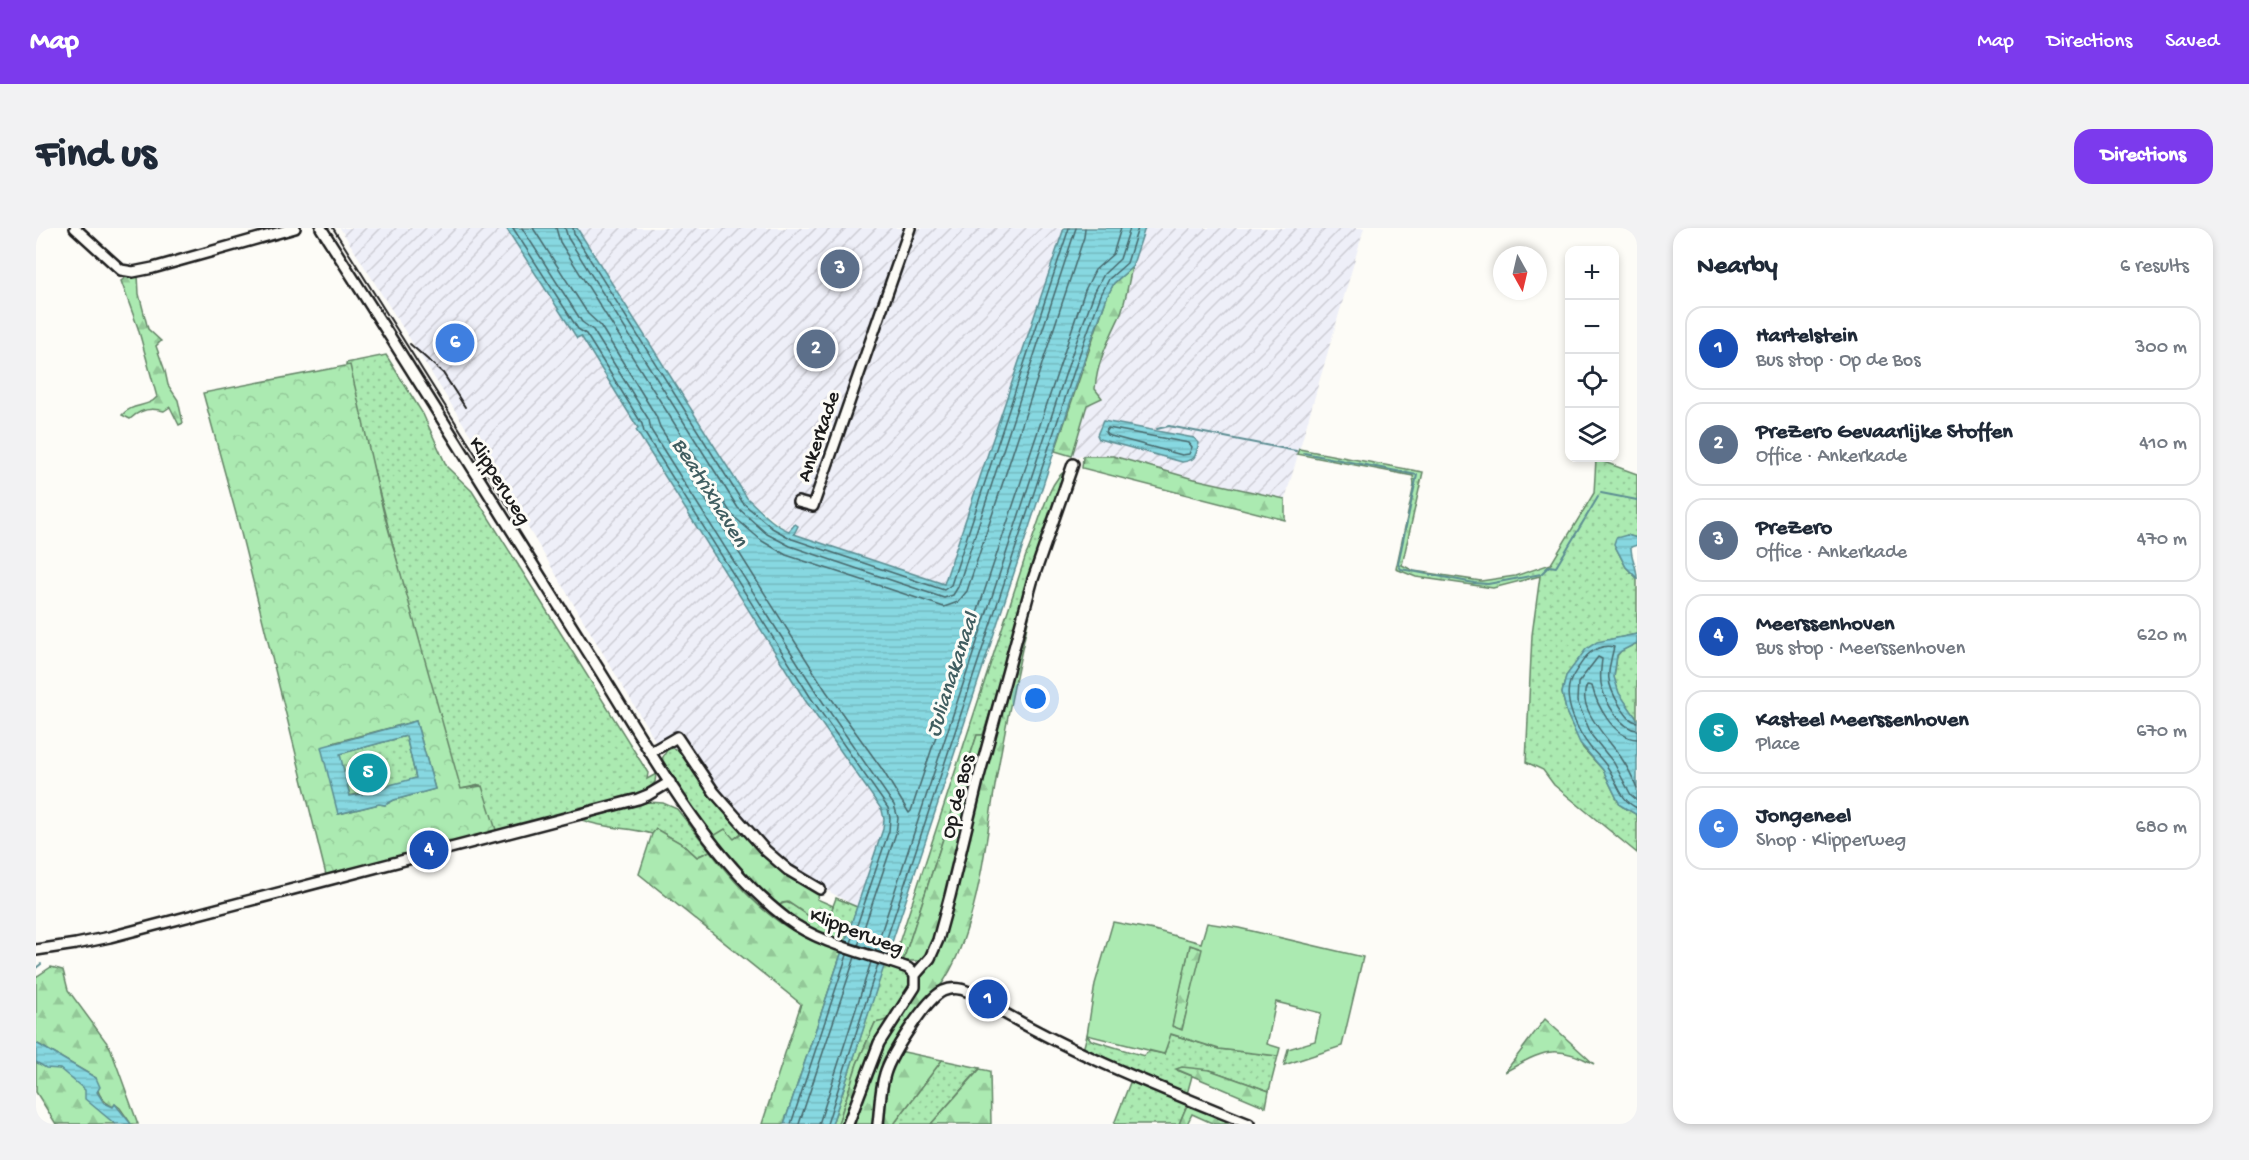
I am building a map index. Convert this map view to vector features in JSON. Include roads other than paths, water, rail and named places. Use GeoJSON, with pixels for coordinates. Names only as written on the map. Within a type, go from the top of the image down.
{"type":"FeatureCollection","features":[{"type":"Feature","properties":{"kind":"street"},"geometry":{"type":"LineString","coordinates":[[75,228],[121,270],[130,272],[295,228]]}},
{"type":"Feature","properties":{"kind":"street","name":"Klipperweg"},"geometry":{"type":"LineString","coordinates":[[321,228],[670,782],[717,849],[764,899],[795,925],[818,937],[908,968],[915,975]]}},
{"type":"Feature","properties":{"kind":"street","name":"Ankerkade"},"geometry":{"type":"LineString","coordinates":[[798,502],[813,506],[910,228]]}},
{"type":"Feature","properties":{"kind":"street","name":"Op de Bos"},"geometry":{"type":"LineString","coordinates":[[848,1124],[879,1043],[915,987],[915,975],[930,958],[938,940],[951,896],[978,780],[1032,582],[1073,464]]}},
{"type":"Feature","properties":{"kind":"street","name":"Klipperweg"},"geometry":{"type":"LineString","coordinates":[[651,752],[677,737],[714,792],[765,850],[788,870],[820,889]]}},
{"type":"Feature","properties":{"kind":"street"},"geometry":{"type":"LineString","coordinates":[[36,950],[110,937],[633,801],[670,782]]}},
{"type":"Feature","properties":{"kind":"street"},"geometry":{"type":"LineString","coordinates":[[878,1124],[888,1063],[901,1041],[931,1001],[942,992],[955,988],[969,992],[1055,1042],[1249,1124]]}},
{"type":"Feature","properties":{"kind":"water"},"geometry":{"type":"Polygon","coordinates":[[[506,228],[577,228],[747,498],[772,521],[789,531],[795,524],[798,526],[794,534],[944,584],[1064,228],[1145,228],[1132,267],[1114,283],[1107,297],[1086,355],[832,1124],[784,1124],[883,829],[882,810],[805,700],[636,430],[638,428],[581,336],[577,338],[506,228]]]}},
{"type":"Feature","properties":{"kind":"water"},"geometry":{"type":"Polygon","coordinates":[[[1103,421],[1194,438],[1199,443],[1196,454],[1193,459],[1182,462],[1099,439],[1097,435],[1103,421]]]}},
{"type":"Feature","properties":{"kind":"water"},"geometry":{"type":"Polygon","coordinates":[[[1627,535],[1637,538],[1637,545],[1631,547],[1637,578],[1626,567],[1614,544],[1616,538],[1627,535]]]}},
{"type":"Feature","properties":{"kind":"water"},"geometry":{"type":"Polygon","coordinates":[[[1637,634],[1637,643],[1617,655],[1614,677],[1619,693],[1637,719],[1637,815],[1620,805],[1603,770],[1580,743],[1567,714],[1562,693],[1566,676],[1586,649],[1597,642],[1637,634]]]}},
{"type":"Feature","properties":{"kind":"water"},"geometry":{"type":"Polygon","coordinates":[[[416,721],[435,789],[394,800],[385,805],[379,804],[338,814],[321,747],[416,721]],[[406,736],[340,754],[350,796],[378,791],[416,778],[406,736]]]}},
{"type":"Feature","properties":{"kind":"water"},"geometry":{"type":"Polygon","coordinates":[[[36,1043],[96,1078],[100,1087],[97,1092],[104,1103],[113,1107],[115,1104],[131,1124],[115,1124],[85,1099],[85,1090],[60,1069],[46,1068],[36,1062],[36,1043]]]}},
{"type":"Feature","properties":{"kind":"waterway"},"geometry":{"type":"LineString","coordinates":[[1157,429],[1169,426],[1296,451]]}},
{"type":"Feature","properties":{"kind":"waterway"},"geometry":{"type":"LineString","coordinates":[[1304,453],[1417,475],[1398,564],[1401,569],[1474,583],[1488,584],[1541,574],[1549,566],[1556,567],[1598,497]]}},
{"type":"Feature","properties":{"kind":"waterway"},"geometry":{"type":"LineString","coordinates":[[1601,493],[1637,500]]}},
{"type":"Feature","properties":{"kind":"waterway"},"geometry":{"type":"LineString","coordinates":[[36,968],[41,964]]}},
{"type":"Feature","properties":{"kind":"railway"},"geometry":{"type":"LineString","coordinates":[[333,228],[520,525]]}},
{"type":"Feature","properties":{"kind":"railway"},"geometry":{"type":"LineString","coordinates":[[410,344],[443,373],[465,407]]}},
{"type":"Feature","properties":{"kind":"place","name":"PreZero"},"geometry":{"type":"Point","coordinates":[840,269]}},
{"type":"Feature","properties":{"kind":"place","name":"Jongeneel"},"geometry":{"type":"Point","coordinates":[455,343]}},
{"type":"Feature","properties":{"kind":"place","name":"PreZero Gevaarlijke Stoffen"},"geometry":{"type":"Point","coordinates":[816,349]}},
{"type":"Feature","properties":{"kind":"place","name":"Kasteel Meerssenhoven"},"geometry":{"type":"Point","coordinates":[368,773]}},
{"type":"Feature","properties":{"kind":"place","name":"Meerssenhoven"},"geometry":{"type":"Point","coordinates":[429,850]}},
{"type":"Feature","properties":{"kind":"place","name":"Hartelstein"},"geometry":{"type":"Point","coordinates":[988,999]}},
{"type":"Feature","properties":{"kind":"water label","name":"Beatrixhaven"},"geometry":{"type":"Point","coordinates":[712,491]}},
{"type":"Feature","properties":{"kind":"water label","name":"Julianakanaal"},"geometry":{"type":"Point","coordinates":[950,674]}}]}
